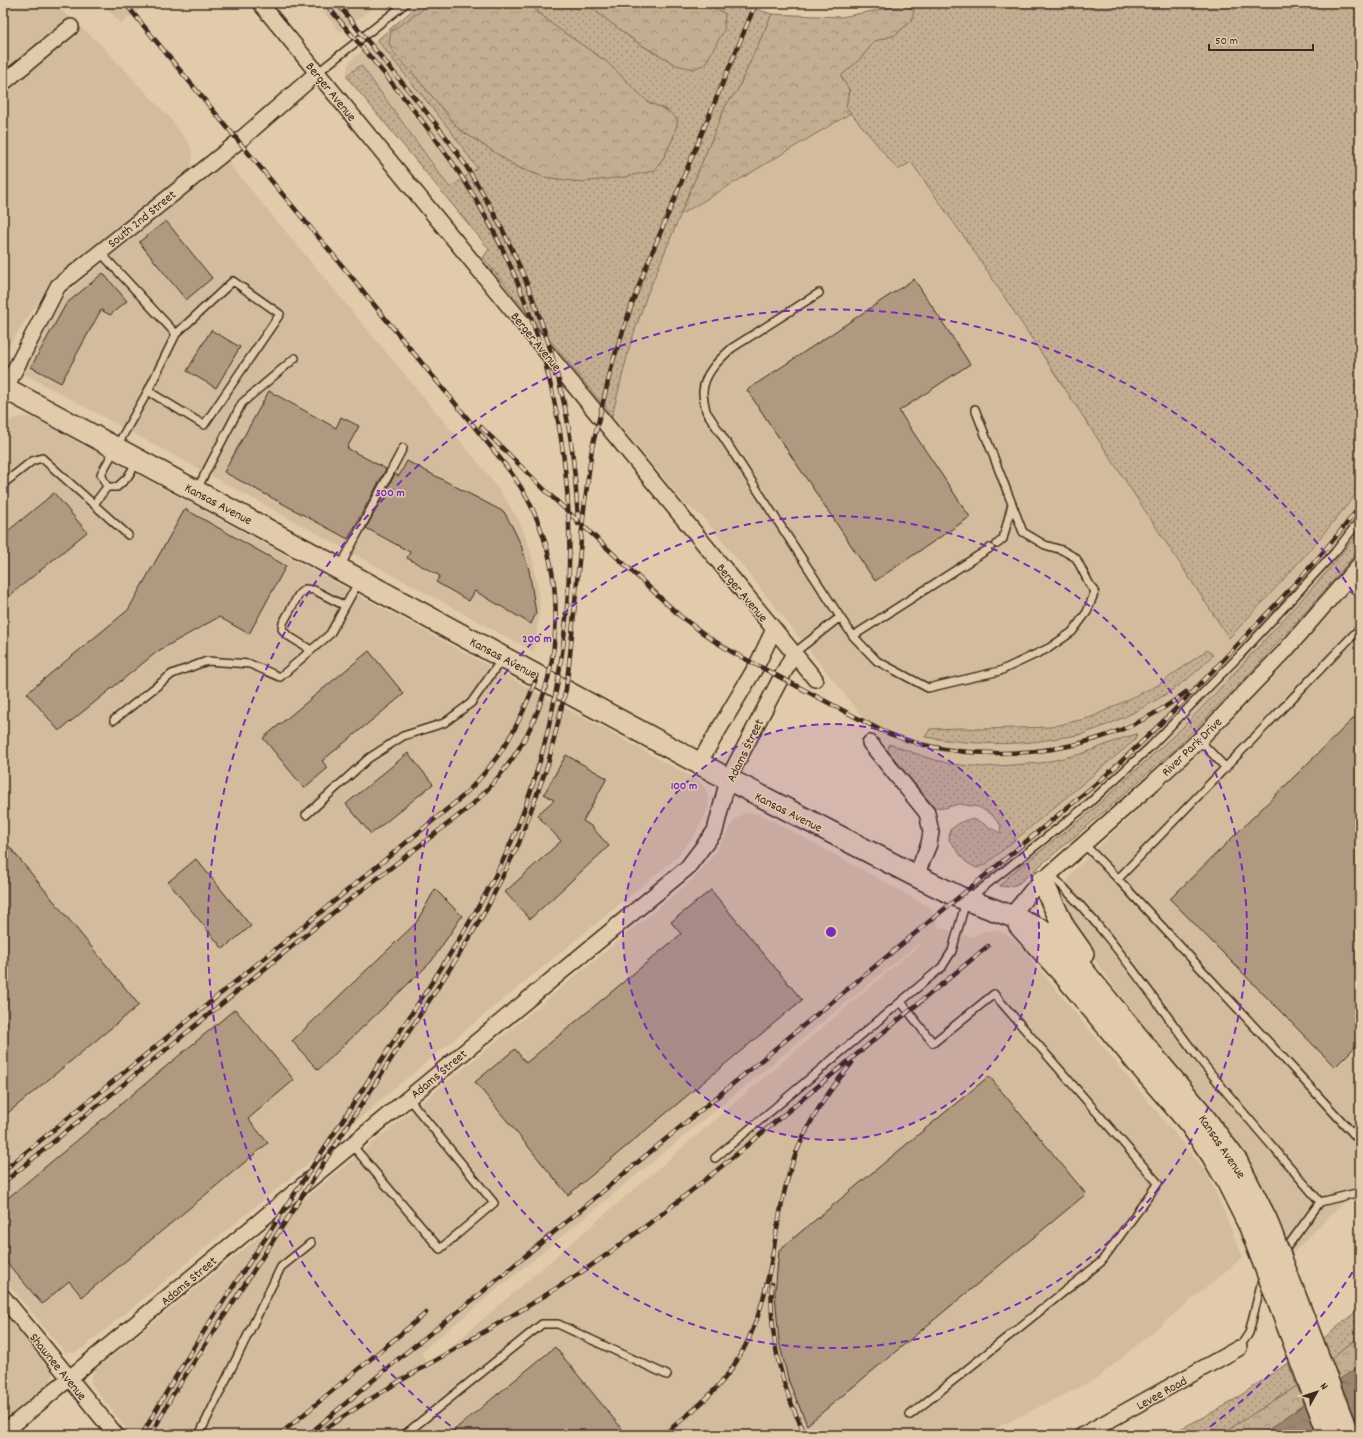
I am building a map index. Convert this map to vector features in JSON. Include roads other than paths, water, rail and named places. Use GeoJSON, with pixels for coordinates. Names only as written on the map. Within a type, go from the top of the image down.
{"type":"FeatureCollection","features":[{"type":"Feature","properties":{"kind":"main road","name":"Kansas Avenue"},"geometry":{"type":"LineString","coordinates":[[4,389],[115,447],[728,779],[916,876],[966,900],[1011,916],[1050,934],[1081,968],[1134,1034],[1153,1068],[1212,1155],[1230,1187],[1250,1227],[1329,1435]]}},
{"type":"Feature","properties":{"kind":"main road"},"geometry":{"type":"LineString","coordinates":[[1046,878],[1064,927],[1104,983],[1119,1006],[1134,1034]]}},
{"type":"Feature","properties":{"kind":"main road","name":"Kansas Avenue"},"geometry":{"type":"LineString","coordinates":[[1011,916],[1153,1068],[1200,1112],[1237,1162],[1263,1213],[1348,1435]]}},
{"type":"Feature","properties":{"kind":"street","name":"Berger Avenue"},"geometry":{"type":"LineString","coordinates":[[260,3],[815,679]]}},
{"type":"Feature","properties":{"kind":"street"},"geometry":{"type":"LineString","coordinates":[[3,83],[71,27]]}},
{"type":"Feature","properties":{"kind":"street","name":"South 2nd Street"},"geometry":{"type":"LineString","coordinates":[[4,389],[58,286],[239,141],[317,73]]}},
{"type":"Feature","properties":{"kind":"street","name":"River Park Drive"},"geometry":{"type":"LineString","coordinates":[[1011,916],[1033,889],[1199,740],[1284,652],[1360,564]]}},
{"type":"Feature","properties":{"kind":"street"},"geometry":{"type":"LineString","coordinates":[[699,763],[757,665],[774,629]]}},
{"type":"Feature","properties":{"kind":"street","name":"Adams Street"},"geometry":{"type":"LineString","coordinates":[[3,1433],[687,868],[715,831],[728,779],[794,653]]}},
{"type":"Feature","properties":{"kind":"street"},"geometry":{"type":"LineString","coordinates":[[870,743],[927,813],[930,832],[929,844],[916,876]]}},
{"type":"Feature","properties":{"kind":"street","name":"Shawnee Avenue"},"geometry":{"type":"LineString","coordinates":[[3,1297],[116,1435]]}},
{"type":"Feature","properties":{"kind":"street","name":"Levee Road"},"geometry":{"type":"LineString","coordinates":[[1083,1435],[1239,1348]]}},
{"type":"Feature","properties":{"kind":"lane"},"geometry":{"type":"LineString","coordinates":[[317,73],[406,3]]}},
{"type":"Feature","properties":{"kind":"lane"},"geometry":{"type":"LineString","coordinates":[[100,252],[176,334]]}},
{"type":"Feature","properties":{"kind":"lane"},"geometry":{"type":"LineString","coordinates":[[107,487],[101,474],[148,391],[176,334],[233,281],[280,314],[204,425],[148,391]]}},
{"type":"Feature","properties":{"kind":"lane"},"geometry":{"type":"LineString","coordinates":[[819,294],[732,348],[720,358],[708,373],[703,392],[706,411],[853,636],[877,661],[928,688],[1000,671],[1050,648],[1072,632],[1087,612],[1094,591],[1076,558],[1062,550],[1045,545],[1023,532],[975,409]]}},
{"type":"Feature","properties":{"kind":"lane"},"geometry":{"type":"LineString","coordinates":[[196,491],[242,403],[295,358]]}},
{"type":"Feature","properties":{"kind":"lane"},"geometry":{"type":"LineString","coordinates":[[339,568],[403,448]]}},
{"type":"Feature","properties":{"kind":"lane"},"geometry":{"type":"LineString","coordinates":[[3,484],[32,461],[42,458],[128,535]]}},
{"type":"Feature","properties":{"kind":"lane"},"geometry":{"type":"LineString","coordinates":[[107,487],[117,487],[127,478],[138,460]]}},
{"type":"Feature","properties":{"kind":"lane"},"geometry":{"type":"LineString","coordinates":[[94,504],[107,487]]}},
{"type":"Feature","properties":{"kind":"lane"},"geometry":{"type":"LineString","coordinates":[[997,544],[1003,539],[1012,504]]}},
{"type":"Feature","properties":{"kind":"lane"},"geometry":{"type":"LineString","coordinates":[[715,1158],[942,967],[952,951],[966,900],[1086,806],[1150,747],[1241,654],[1335,552],[1360,520]]}},
{"type":"Feature","properties":{"kind":"lane"},"geometry":{"type":"LineString","coordinates":[[853,636],[990,548]]}},
{"type":"Feature","properties":{"kind":"lane"},"geometry":{"type":"LineString","coordinates":[[114,720],[172,674],[207,661],[250,664],[280,677],[330,634],[360,579]]}},
{"type":"Feature","properties":{"kind":"lane"},"geometry":{"type":"LineString","coordinates":[[1344,582],[1360,593]]}},
{"type":"Feature","properties":{"kind":"lane"},"geometry":{"type":"LineString","coordinates":[[312,650],[287,635],[282,629],[283,623],[299,594],[305,588],[314,590],[345,606]]}},
{"type":"Feature","properties":{"kind":"lane"},"geometry":{"type":"LineString","coordinates":[[794,653],[840,617]]}},
{"type":"Feature","properties":{"kind":"lane"},"geometry":{"type":"LineString","coordinates":[[1118,879],[1360,628]]}},
{"type":"Feature","properties":{"kind":"lane"},"geometry":{"type":"LineString","coordinates":[[306,815],[369,758],[403,736],[444,723],[471,703],[503,657]]}},
{"type":"Feature","properties":{"kind":"lane"},"geometry":{"type":"LineString","coordinates":[[1199,740],[1226,768]]}},
{"type":"Feature","properties":{"kind":"lane"},"geometry":{"type":"LineString","coordinates":[[1084,844],[1360,1141]]}},
{"type":"Feature","properties":{"kind":"lane"},"geometry":{"type":"LineString","coordinates":[[1046,878],[1074,898],[1143,983],[1201,1061],[1320,1202]]}},
{"type":"Feature","properties":{"kind":"lane"},"geometry":{"type":"LineString","coordinates":[[901,1002],[933,1043],[994,994],[1158,1183],[1101,1262],[910,1414]]}},
{"type":"Feature","properties":{"kind":"lane"},"geometry":{"type":"LineString","coordinates":[[352,1145],[440,1249],[494,1203],[408,1098]]}},
{"type":"Feature","properties":{"kind":"lane"},"geometry":{"type":"LineString","coordinates":[[1239,1348],[1249,1333],[1262,1280],[1320,1202],[1360,1192]]}},
{"type":"Feature","properties":{"kind":"lane"},"geometry":{"type":"LineString","coordinates":[[199,1435],[281,1267],[311,1243]]}},
{"type":"Feature","properties":{"kind":"lane"},"geometry":{"type":"LineString","coordinates":[[404,1435],[542,1324],[558,1324],[667,1375]]}},
{"type":"Feature","properties":{"kind":"water"},"geometry":{"type":"Polygon","coordinates":[[[1360,1365],[1360,1435],[1261,1435],[1360,1365]]]}},
{"type":"Feature","properties":{"kind":"railway"},"geometry":{"type":"LineString","coordinates":[[3,1183],[340,907],[478,800],[508,765],[533,722],[544,693],[551,663],[555,632],[555,601],[552,570],[544,539],[533,510],[512,474],[125,3]]}},
{"type":"Feature","properties":{"kind":"railway"},"geometry":{"type":"LineString","coordinates":[[142,1435],[202,1334],[446,961],[493,880],[505,856],[525,808],[541,758],[558,680],[566,618],[569,557],[567,495],[560,434],[548,374],[530,316],[507,258],[462,176],[406,100],[325,3]]}},
{"type":"Feature","properties":{"kind":"railway"},"geometry":{"type":"LineString","coordinates":[[337,3],[426,112],[461,158],[489,205],[522,272],[536,306],[558,377],[572,449],[578,524]]}},
{"type":"Feature","properties":{"kind":"railway"},"geometry":{"type":"LineString","coordinates":[[151,1435],[172,1396],[464,947],[487,908],[519,843],[548,764],[566,689],[584,509],[592,448],[613,361],[644,272],[756,3]]}},
{"type":"Feature","properties":{"kind":"railway"},"geometry":{"type":"LineString","coordinates":[[481,427],[550,495],[680,616],[711,639],[734,653],[882,731],[911,742],[945,749],[978,753],[1046,750],[1096,739],[1120,730],[1143,720],[1186,692]]}},
{"type":"Feature","properties":{"kind":"railway"},"geometry":{"type":"LineString","coordinates":[[308,1435],[1103,778],[1174,710],[1274,607],[1304,574],[1360,506]]}},
{"type":"Feature","properties":{"kind":"railway"},"geometry":{"type":"LineString","coordinates":[[3,1171],[462,797],[498,756],[516,727],[537,676]]}},
{"type":"Feature","properties":{"kind":"railway"},"geometry":{"type":"LineString","coordinates":[[319,1433],[388,1388],[530,1305],[626,1241],[729,1160],[988,946]]}},
{"type":"Feature","properties":{"kind":"railway"},"geometry":{"type":"LineString","coordinates":[[663,1435],[703,1402],[721,1383],[729,1373],[748,1341],[763,1298],[781,1208],[791,1168],[812,1120],[831,1090],[852,1063]]}},
{"type":"Feature","properties":{"kind":"railway"},"geometry":{"type":"LineString","coordinates":[[772,1284],[773,1323],[778,1362],[783,1381],[797,1417],[806,1435]]}},
{"type":"Feature","properties":{"kind":"railway"},"geometry":{"type":"LineString","coordinates":[[279,1435],[426,1313]]}}]}
